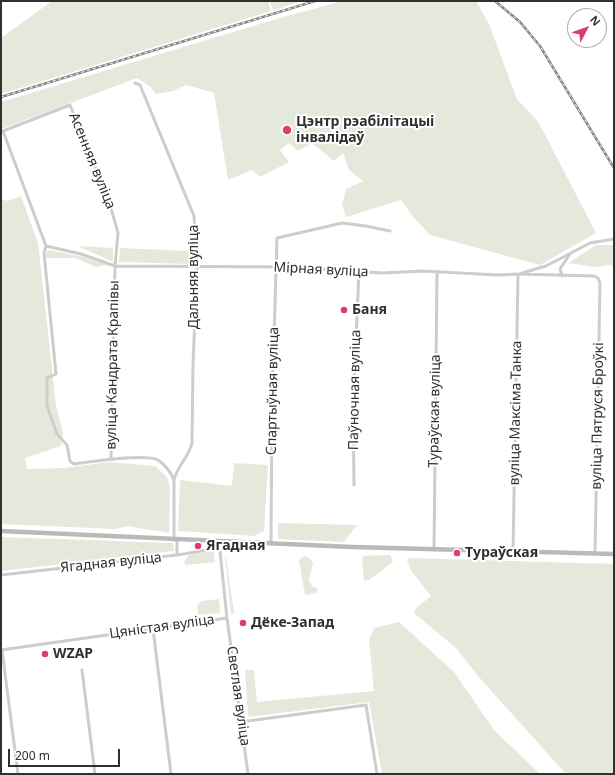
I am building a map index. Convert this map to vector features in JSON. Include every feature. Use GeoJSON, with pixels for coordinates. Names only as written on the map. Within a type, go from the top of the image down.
{"type":"FeatureCollection","features":[{"type":"Feature","properties":{"kind":"main road"},"geometry":{"type":"LineString","coordinates":[[1,531],[271,544],[434,550],[614,554]]}},
{"type":"Feature","properties":{"kind":"street","name":"Дальняя вуліца"},"geometry":{"type":"LineString","coordinates":[[135,83],[140,85],[194,216],[197,268],[192,364],[192,443],[189,454],[177,470],[174,480]]}},
{"type":"Feature","properties":{"kind":"street","name":"Асенняя вуліца"},"geometry":{"type":"LineString","coordinates":[[46,246],[3,131],[70,105],[109,200],[115,219],[118,233],[115,266]]}},
{"type":"Feature","properties":{"kind":"street","name":"Спартыўная вуліца"},"geometry":{"type":"LineString","coordinates":[[271,544],[275,268],[277,238],[342,223],[390,231]]}},
{"type":"Feature","properties":{"kind":"street"},"geometry":{"type":"LineString","coordinates":[[518,274],[546,266],[596,241],[614,239]]}},
{"type":"Feature","properties":{"kind":"street","name":"Мірная вуліца"},"geometry":{"type":"LineString","coordinates":[[46,246],[81,254],[115,266],[275,268],[382,273],[415,271],[498,275],[518,274],[594,276],[598,278]]}},
{"type":"Feature","properties":{"kind":"street","name":"вуліца Кандрата Крапівы"},"geometry":{"type":"LineString","coordinates":[[46,246],[44,253],[56,374],[47,378],[47,406],[57,434],[67,445],[71,463],[111,458],[115,266]]}},
{"type":"Feature","properties":{"kind":"street"},"geometry":{"type":"LineString","coordinates":[[562,276],[560,269],[572,252]]}},
{"type":"Feature","properties":{"kind":"street","name":"Паўночная вуліца"},"geometry":{"type":"LineString","coordinates":[[354,485],[353,408],[359,271]]}},
{"type":"Feature","properties":{"kind":"street","name":"Тураўская вуліца"},"geometry":{"type":"LineString","coordinates":[[434,550],[437,272]]}},
{"type":"Feature","properties":{"kind":"street","name":"вуліца Максіма Танка"},"geometry":{"type":"LineString","coordinates":[[513,552],[518,274]]}},
{"type":"Feature","properties":{"kind":"street","name":"вуліца Пятруся Броўкі"},"geometry":{"type":"LineString","coordinates":[[595,553],[600,283],[598,278]]}},
{"type":"Feature","properties":{"kind":"street"},"geometry":{"type":"LineString","coordinates":[[111,458],[153,458],[158,460],[171,473],[174,480],[175,540],[177,555]]}},
{"type":"Feature","properties":{"kind":"street","name":"Светлая вуліца"},"geometry":{"type":"LineString","coordinates":[[219,542],[227,618],[248,774]]}},
{"type":"Feature","properties":{"kind":"street","name":"Ягадная вуліца"},"geometry":{"type":"LineString","coordinates":[[1,575],[177,555],[220,548]]}},
{"type":"Feature","properties":{"kind":"street","name":"Цяністая вуліца"},"geometry":{"type":"LineString","coordinates":[[1,650],[227,618]]}},
{"type":"Feature","properties":{"kind":"street"},"geometry":{"type":"LineString","coordinates":[[153,629],[171,774]]}},
{"type":"Feature","properties":{"kind":"street"},"geometry":{"type":"LineString","coordinates":[[1,650],[18,774]]}},
{"type":"Feature","properties":{"kind":"street"},"geometry":{"type":"LineString","coordinates":[[82,670],[95,774]]}},
{"type":"Feature","properties":{"kind":"street"},"geometry":{"type":"LineString","coordinates":[[241,722],[366,705],[377,774]]}},
{"type":"Feature","properties":{"kind":"shaded area"},"geometry":{"type":"Polygon","coordinates":[[[52,1],[268,1],[271,11],[1,94],[1,38],[52,1]]]}},
{"type":"Feature","properties":{"kind":"shaded area"},"geometry":{"type":"Polygon","coordinates":[[[270,1],[302,1],[273,11],[270,1]]]}},
{"type":"Feature","properties":{"kind":"shaded area"},"geometry":{"type":"Polygon","coordinates":[[[343,1],[476,1],[489,24],[517,99],[539,123],[596,233],[540,265],[430,235],[414,218],[401,200],[346,217],[342,205],[346,189],[363,181],[349,170],[343,153],[334,161],[312,143],[298,151],[289,143],[280,150],[289,162],[260,177],[252,170],[228,180],[214,93],[186,85],[173,91],[156,94],[151,87],[137,78],[1,129],[1,102],[283,17],[343,1]]]}},
{"type":"Feature","properties":{"kind":"shaded area"},"geometry":{"type":"Polygon","coordinates":[[[21,196],[38,243],[56,405],[63,433],[61,446],[25,458],[27,469],[65,468],[109,462],[155,466],[167,477],[170,488],[169,533],[128,526],[115,529],[1,524],[1,199],[8,201],[21,196]]]}},
{"type":"Feature","properties":{"kind":"shaded area"},"geometry":{"type":"Polygon","coordinates":[[[596,245],[614,245],[614,266],[609,265],[595,267],[568,263],[596,245]]]}},
{"type":"Feature","properties":{"kind":"shaded area"},"geometry":{"type":"Polygon","coordinates":[[[78,246],[113,248],[113,262],[78,246]]]}},
{"type":"Feature","properties":{"kind":"shaded area"},"geometry":{"type":"Polygon","coordinates":[[[120,248],[190,251],[190,264],[119,262],[120,248]]]}},
{"type":"Feature","properties":{"kind":"shaded area"},"geometry":{"type":"Polygon","coordinates":[[[49,250],[84,257],[107,265],[96,267],[76,258],[46,258],[45,253],[49,250]]]}},
{"type":"Feature","properties":{"kind":"shaded area"},"geometry":{"type":"Polygon","coordinates":[[[234,463],[268,465],[264,531],[254,536],[178,531],[180,480],[232,486],[234,463]]]}},
{"type":"Feature","properties":{"kind":"shaded area"},"geometry":{"type":"Polygon","coordinates":[[[278,523],[357,525],[344,542],[278,539],[278,523]]]}},
{"type":"Feature","properties":{"kind":"shaded area"},"geometry":{"type":"Polygon","coordinates":[[[1,537],[173,543],[174,551],[1,571],[1,537]]]}},
{"type":"Feature","properties":{"kind":"shaded area"},"geometry":{"type":"Polygon","coordinates":[[[214,550],[215,562],[185,565],[184,562],[189,555],[214,550]]]}},
{"type":"Feature","properties":{"kind":"shaded area"},"geometry":{"type":"Polygon","coordinates":[[[390,555],[393,562],[369,580],[364,581],[362,558],[364,556],[390,555]]]}},
{"type":"Feature","properties":{"kind":"shaded area"},"geometry":{"type":"Polygon","coordinates":[[[304,556],[309,558],[313,563],[309,580],[312,586],[318,589],[317,593],[305,595],[299,560],[304,556]]]}},
{"type":"Feature","properties":{"kind":"shaded area"},"geometry":{"type":"Polygon","coordinates":[[[225,557],[234,613],[231,614],[225,557]]]}},
{"type":"Feature","properties":{"kind":"shaded area"},"geometry":{"type":"Polygon","coordinates":[[[409,558],[614,564],[614,774],[566,774],[478,676],[456,648],[414,613],[415,609],[431,596],[412,572],[407,561],[409,558]]]}},
{"type":"Feature","properties":{"kind":"shaded area"},"geometry":{"type":"Polygon","coordinates":[[[219,599],[220,613],[198,615],[197,606],[202,601],[219,599]]]}},
{"type":"Feature","properties":{"kind":"shaded area"},"geometry":{"type":"Polygon","coordinates":[[[399,622],[454,672],[494,730],[540,774],[382,774],[369,702],[248,717],[245,670],[254,670],[257,702],[374,691],[369,640],[374,628],[399,622]]]}},
{"type":"Feature","properties":{"kind":"railway"},"geometry":{"type":"LineString","coordinates":[[1,97],[315,1]]}},
{"type":"Feature","properties":{"kind":"railway"},"geometry":{"type":"LineString","coordinates":[[495,1],[520,22],[540,46],[614,168]]}},
{"type":"Feature","properties":{"kind":"place","name":"Цэнтр рэабілітацыі інвалідаў"},"geometry":{"type":"Point","coordinates":[287,130]}},
{"type":"Feature","properties":{"kind":"place","name":"Баня"},"geometry":{"type":"Point","coordinates":[344,310]}},
{"type":"Feature","properties":{"kind":"place","name":"Ягадная"},"geometry":{"type":"Point","coordinates":[198,546]}},
{"type":"Feature","properties":{"kind":"place","name":"Тураўская"},"geometry":{"type":"Point","coordinates":[457,553]}},
{"type":"Feature","properties":{"kind":"place","name":"Дёке-Запад"},"geometry":{"type":"Point","coordinates":[243,623]}},
{"type":"Feature","properties":{"kind":"place","name":"WZAP"},"geometry":{"type":"Point","coordinates":[45,654]}}]}
